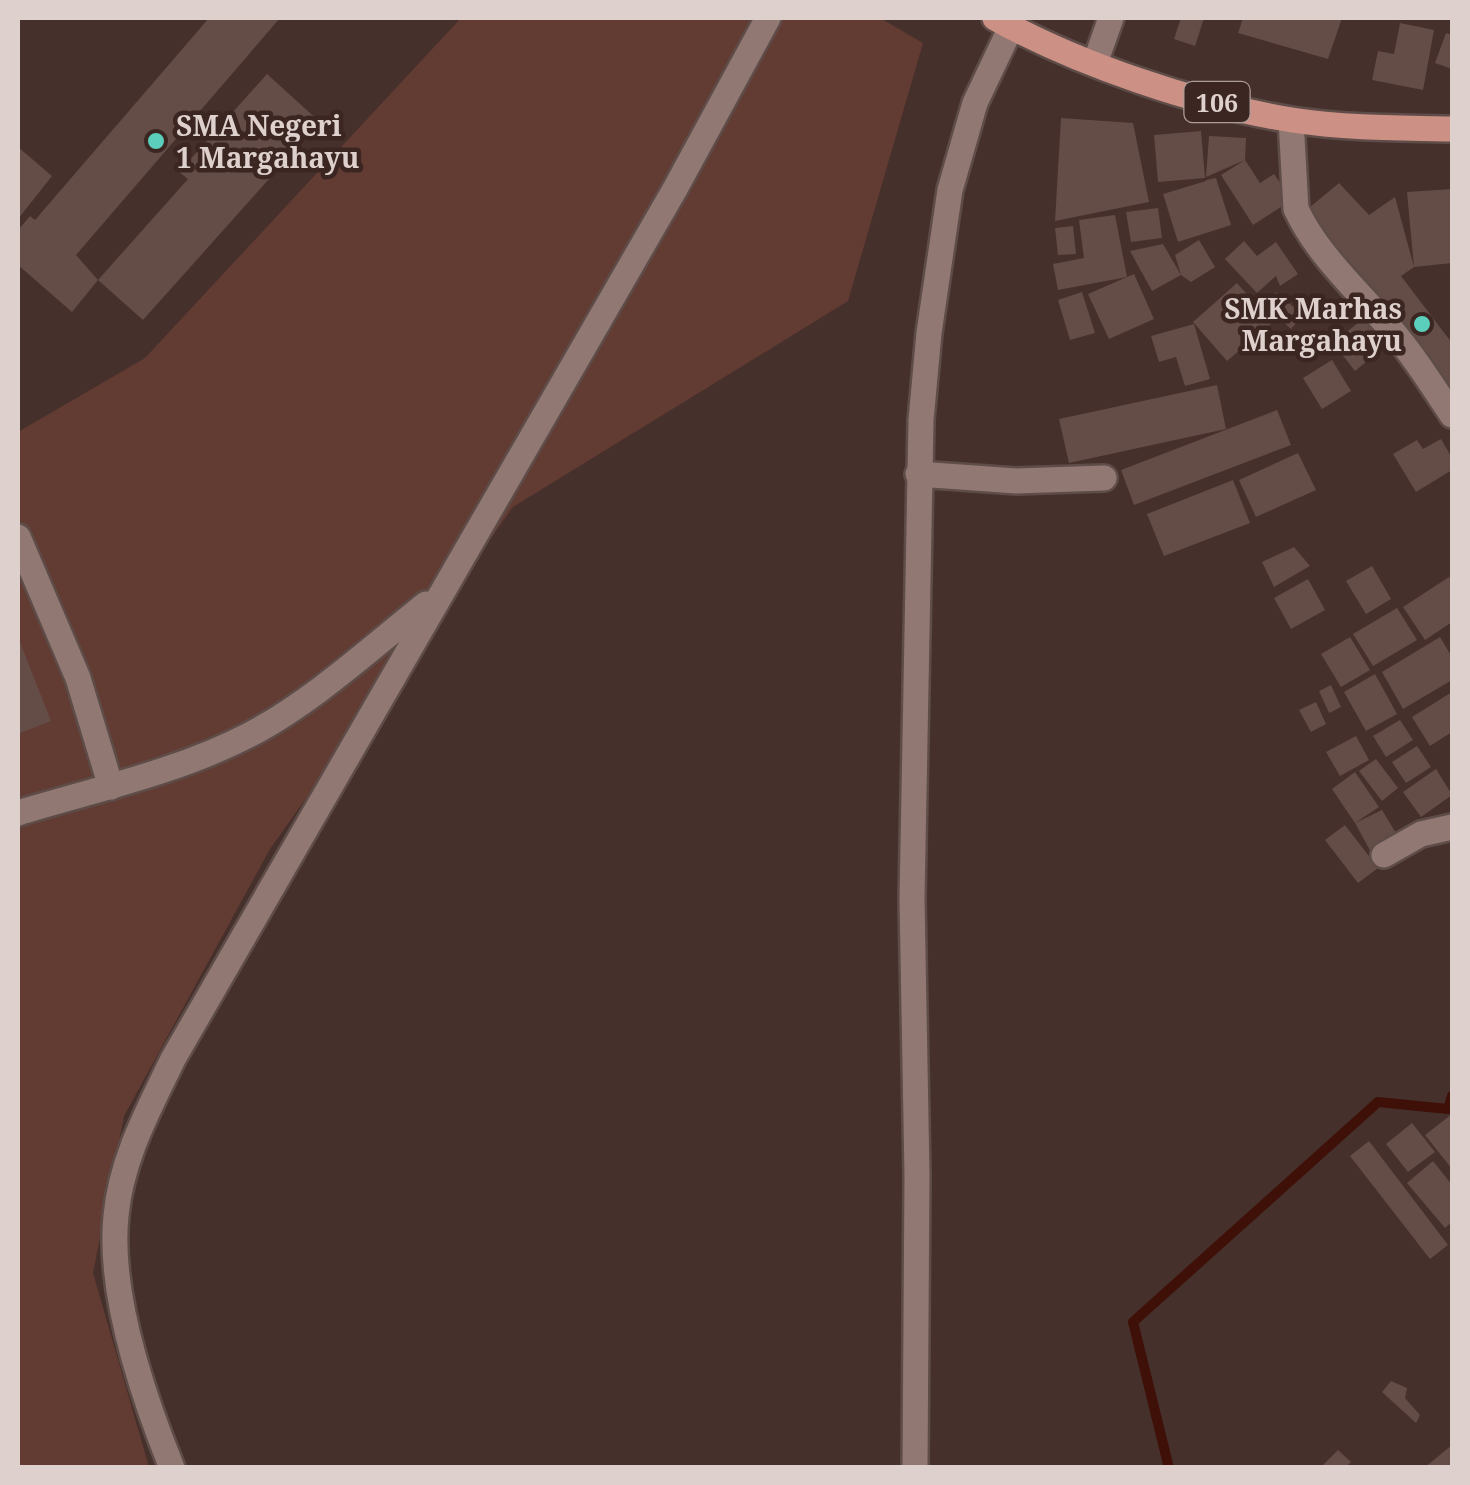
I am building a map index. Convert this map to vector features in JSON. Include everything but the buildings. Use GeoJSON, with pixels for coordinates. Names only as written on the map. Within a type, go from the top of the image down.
{"type":"FeatureCollection","features":[{"type":"Feature","properties":{"kind":"main road","name":"106"},"geometry":{"type":"LineString","coordinates":[[1003,22],[1095,63],[1188,95],[1291,120],[1452,129]]}},
{"type":"Feature","properties":{"kind":"street"},"geometry":{"type":"LineString","coordinates":[[172,1468],[146,1393],[120,1284],[116,1216],[130,1154],[174,1059],[675,189],[768,18]]}},
{"type":"Feature","properties":{"kind":"street"},"geometry":{"type":"LineString","coordinates":[[1095,63],[1111,18]]}},
{"type":"Feature","properties":{"kind":"street"},"geometry":{"type":"LineString","coordinates":[[915,1468],[917,1175],[912,899],[918,474],[929,334],[950,190],[1003,22]]}},
{"type":"Feature","properties":{"kind":"street"},"geometry":{"type":"LineString","coordinates":[[1291,120],[1296,209],[1302,222],[1351,286],[1391,328],[1452,415]]}},
{"type":"Feature","properties":{"kind":"street"},"geometry":{"type":"LineString","coordinates":[[918,474],[1016,481],[1104,478]]}},
{"type":"Feature","properties":{"kind":"street"},"geometry":{"type":"LineString","coordinates":[[18,537],[78,678],[110,787]]}},
{"type":"Feature","properties":{"kind":"street"},"geometry":{"type":"LineString","coordinates":[[18,813],[110,787],[250,734],[293,707],[439,594]]}},
{"type":"Feature","properties":{"kind":"street"},"geometry":{"type":"LineString","coordinates":[[1384,855],[1422,834],[1452,827]]}},
{"type":"Feature","properties":{"kind":"shaded area"},"geometry":{"type":"Polygon","coordinates":[[[461,18],[880,18],[923,43],[848,301],[513,507],[270,849],[124,1116],[93,1273],[149,1467],[18,1467],[18,432],[145,358],[461,18]]]}},
{"type":"Feature","properties":{"kind":"waterway"},"geometry":{"type":"LineString","coordinates":[[1169,1468],[1133,1322],[1378,1102],[1448,1109],[1452,1096]]}},
{"type":"Feature","properties":{"kind":"place","name":"SMA Negeri 1 Margahayu"},"geometry":{"type":"Point","coordinates":[156,141]}},
{"type":"Feature","properties":{"kind":"place","name":"SMK Marhas Margahayu"},"geometry":{"type":"Point","coordinates":[1422,324]}}]}
